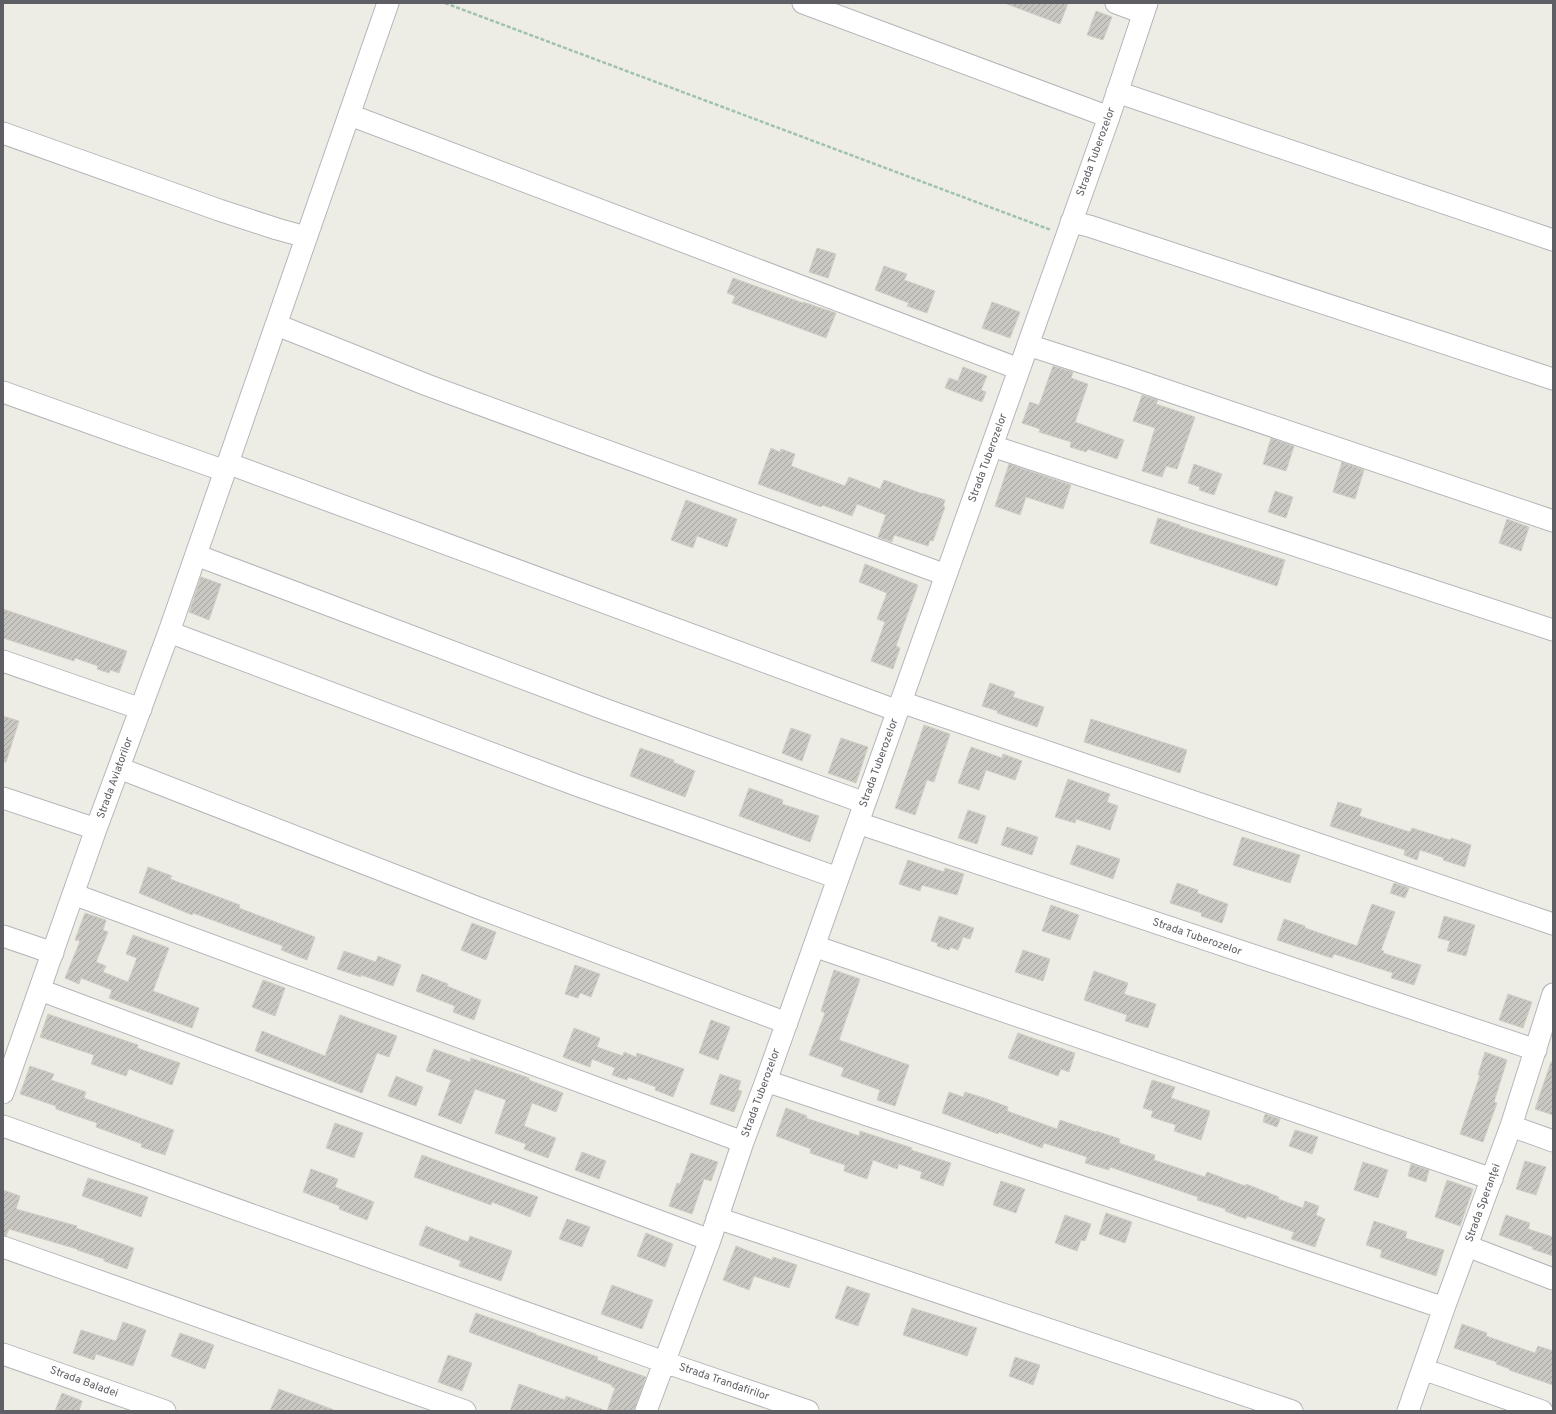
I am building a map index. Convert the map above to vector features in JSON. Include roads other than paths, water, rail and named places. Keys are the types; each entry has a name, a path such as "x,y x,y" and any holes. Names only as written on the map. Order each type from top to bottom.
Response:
{"street":[{"name":"Strada Aviatorilor","path":"3,1093 8,1064 40,990 96,829 169,632 388,3"},
{"path":"803,3 1109,117"},
{"path":"1116,3 1145,8"},
{"name":"Strada Tuberozelor","path":"646,1411 710,1240 743,1142 1109,117 1145,8"},
{"path":"1117,92 1553,240"},
{"path":"350,115 1019,368"},
{"path":"3,133 219,210 277,229 306,236"},
{"path":"1069,229 1089,226 1553,379"},
{"path":"277,325 434,388 946,575"},
{"path":"1028,344 1553,521"},
{"path":"3,392 226,467 899,706 1553,924"},
{"path":"992,446 1553,630"},
{"path":"196,555 604,709 865,803"},
{"path":"169,632 576,785 838,878"},
{"path":"3,661 140,709"},
{"path":"119,768 476,907 787,1022"},
{"path":"3,798 96,829"},
{"name":"Strada Tuberozelor","path":"858,823 1536,1050"},
{"path":"74,894 743,1142"},
{"path":"3,936 53,953"},
{"path":"814,946 1492,1179"},
{"path":"40,990 710,1240"},
{"name":"Strada Speranței","path":"1408,1411 1511,1126 1553,994"},
{"path":"766,1081 1444,1308"},
{"name":"Strada Trandafirilor","path":"3,1126 664,1362 808,1411"},
{"path":"1511,1126 1553,1141"},
{"path":"717,1218 1292,1411"},
{"path":"1467,1246 1553,1279"},
{"path":"3,1247 465,1411"},
{"name":"Strada Baladei","path":"3,1354 165,1411"},
{"path":"1422,1369 1542,1411"}]}
